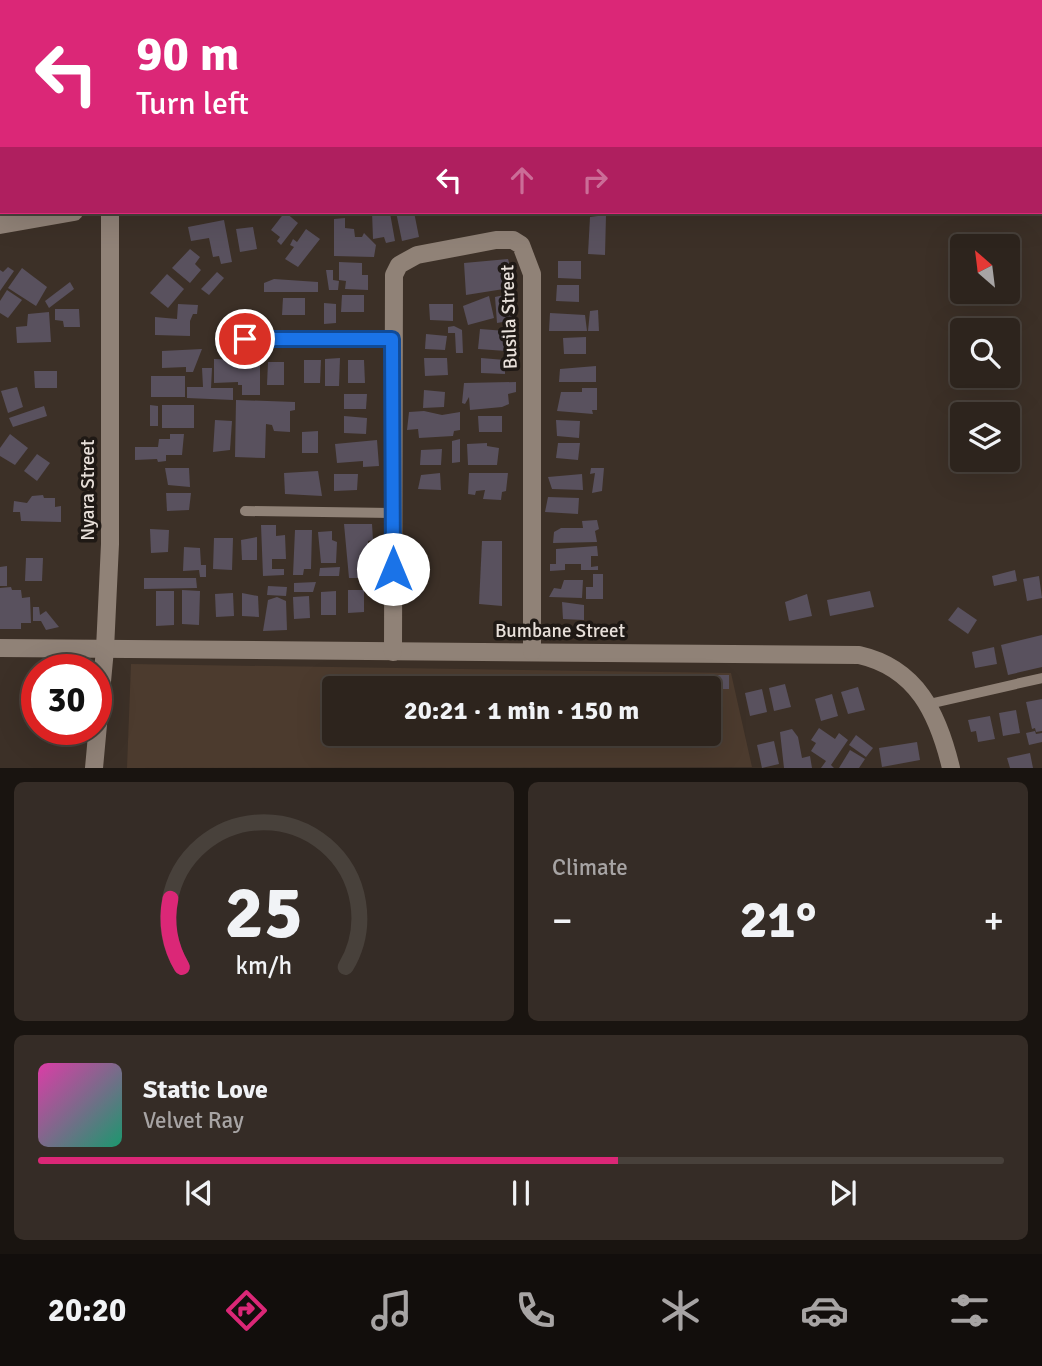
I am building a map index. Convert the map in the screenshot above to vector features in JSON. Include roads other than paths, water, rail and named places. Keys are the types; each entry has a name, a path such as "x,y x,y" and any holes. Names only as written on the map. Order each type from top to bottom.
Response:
{"street":[{"path":"0,225 63,214"},
{"name":"Nyara Street","path":"94,768 105,649 110,544 110,214"},
{"name":"Busila Street","path":"393,652 394,275 407,259 505,239 521,245 526,252 532,274 532,652"},
{"name":"Bumbane Street","path":"0,648 393,652 835,652 859,655 877,659 907,676 929,704 951,768"}],"lane":[{"path":"245,339 392,339"},
{"path":"245,511 392,513"},
{"path":"929,704 1042,678"}]}
